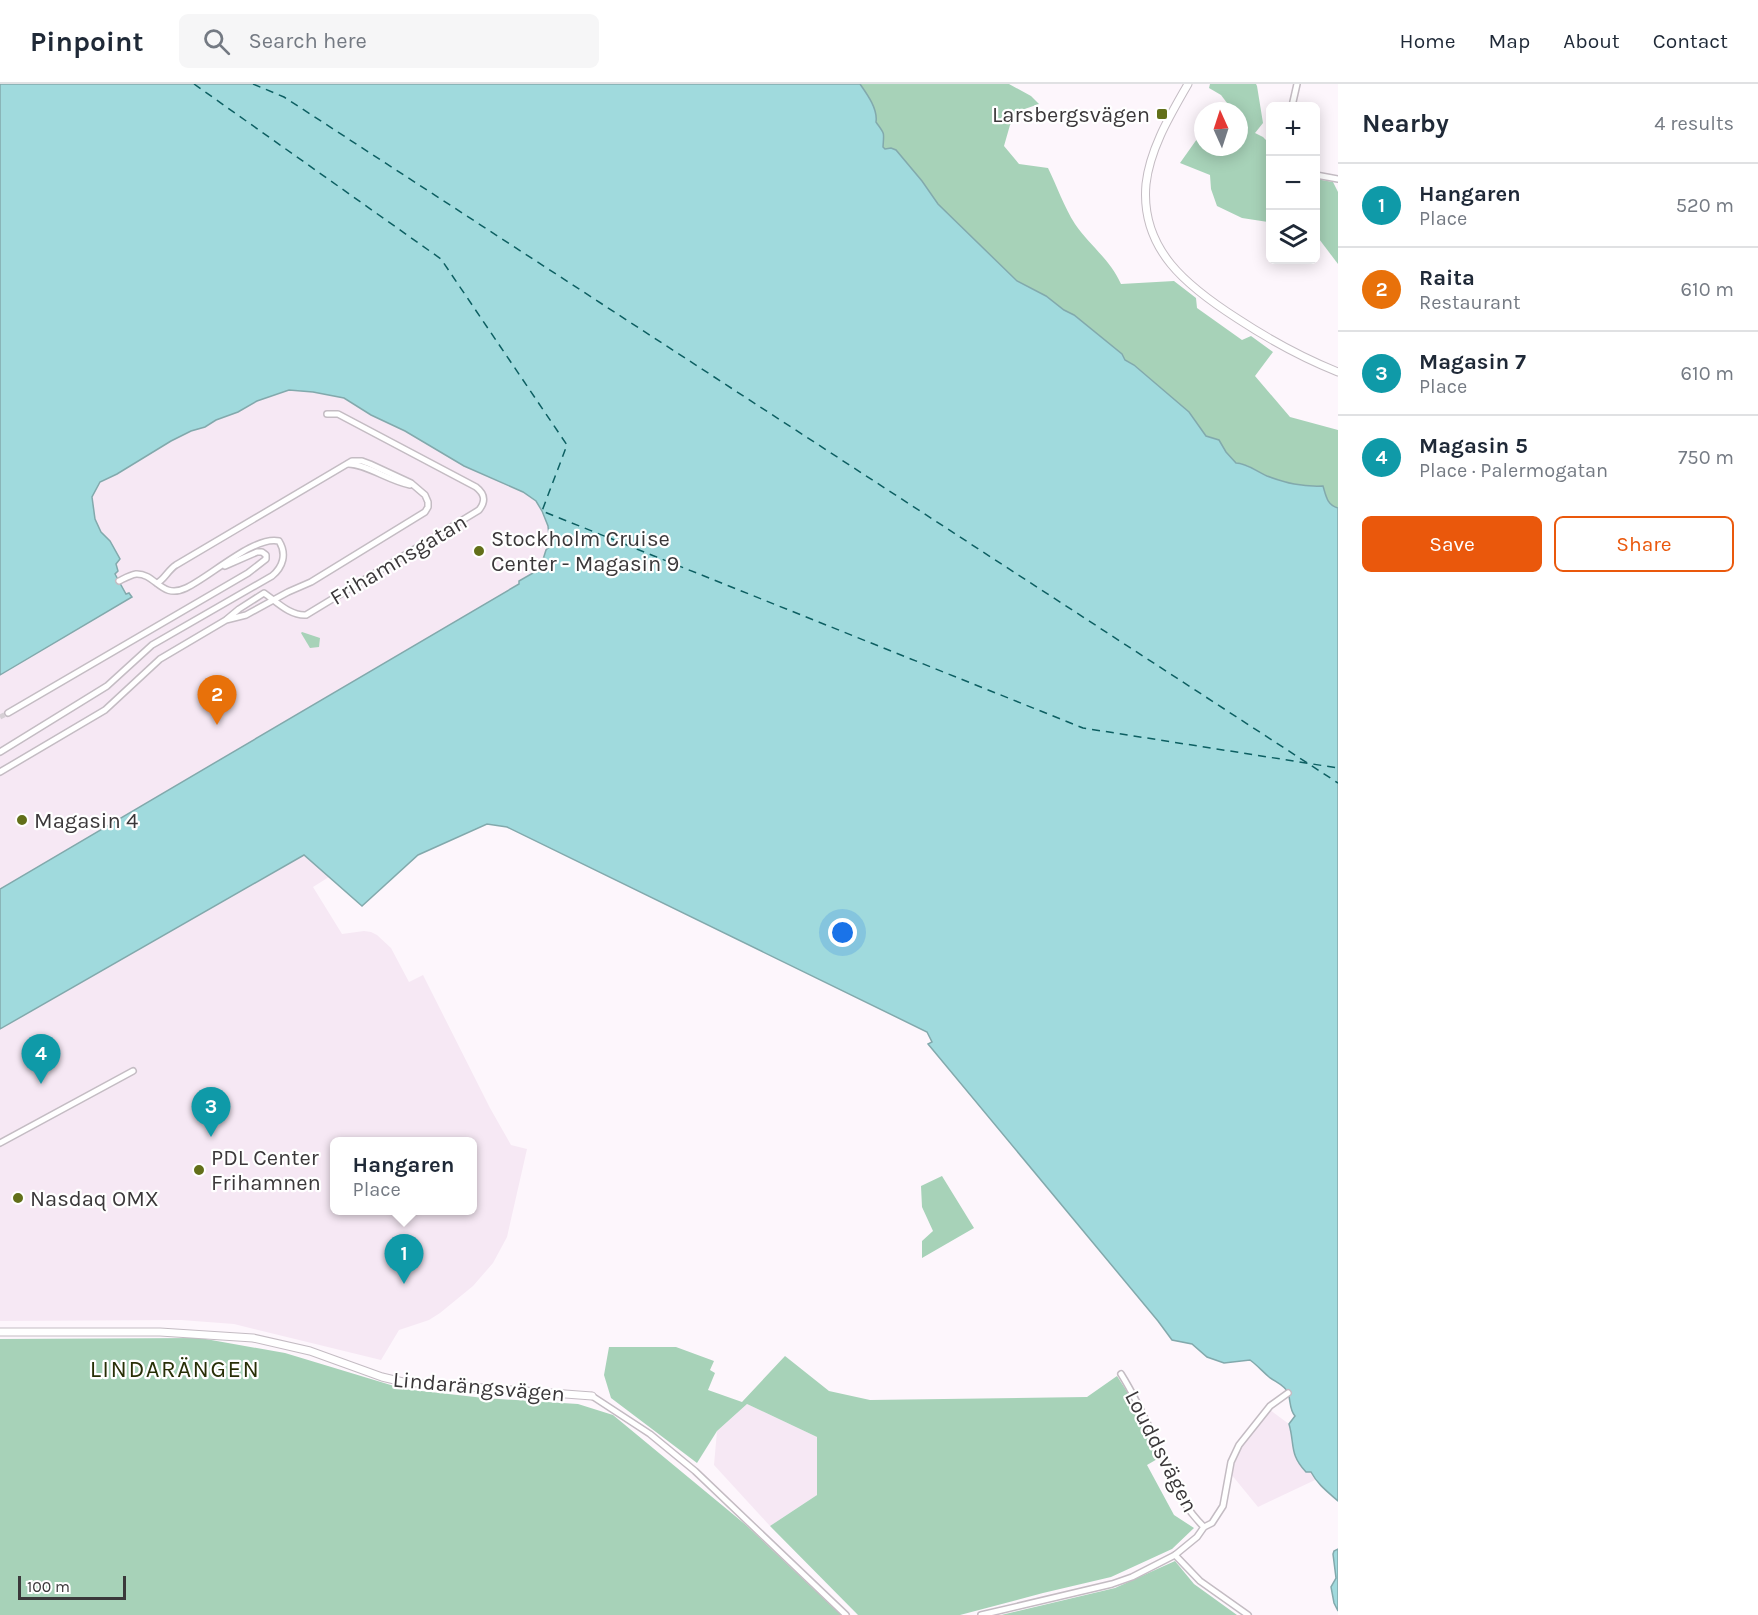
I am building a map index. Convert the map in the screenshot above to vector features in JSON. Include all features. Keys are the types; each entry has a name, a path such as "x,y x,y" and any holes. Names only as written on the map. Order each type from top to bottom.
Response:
{"street":[{"path":"1188,84 1158,142 1148,172 1146,195 1148,219 1157,242 1179,275 1210,301 1279,344 1338,372"},
{"path":"1293,102 1297,84"},
{"path":"1320,176 1338,179"},
{"name":"Frihamnsgatan","path":"0,772 105,710 160,659 226,620 264,593 292,613 306,615 479,510 483,504 482,491 476,487 338,414 327,414"},
{"name":"Frihamnsgatan","path":"157,584 168,570 352,461 362,461 411,483 419,489 428,502 425,512 311,582 246,615 226,620"},
{"path":"0,752 107,686 152,645 272,576 279,571 284,554 279,541 271,540 236,556 221,568"},
{"path":"8,713 248,573 264,562 266,555 257,552 221,568 185,589 176,591 169,591 142,574 130,575 119,581"},
{"path":"0,1143 133,1071"},
{"name":"Lindarängsvägen","path":"0,1332 160,1332 253,1338 310,1351 382,1377 403,1382 592,1396 650,1434 695,1471 846,1615"},
{"name":"Louddsvägen","path":"1121,1374 1145,1418 1178,1493 1190,1514 1204,1527"},
{"path":"981,1615 1112,1584 1175,1555 1197,1537 1204,1527 1212,1523 1223,1506 1230,1462 1239,1445 1270,1406 1288,1393"},
{"path":"1175,1555 1200,1581 1248,1615"}],"shaded area":[{"path":"289,390 344,398 464,466 523,492 536,501 548,526 550,546 546,550 540,569 519,581 519,584 0,889 0,675 132,597 127,594 115,573 116,564 110,541 101,532 95,519 92,497 100,482 191,431 206,427 257,401"},
{"path":"304,854 329,877 313,887 342,934 364,931 377,935 391,948 409,982 423,975 511,1145 527,1149 507,1237 493,1263 473,1286 440,1313 429,1320 399,1330 381,1360 234,1324 181,1320 0,1321 0,1029"},
{"path":"747,1404 817,1437 817,1495 770,1526 714,1465 717,1431"},
{"path":"1270,1410 1289,1424 1294,1455 1306,1472 1311,1472 1315,1480 1258,1507 1231,1474 1239,1450"}],"green space":[{"path":"860,84 1009,84 1031,96 1039,104 1019,111 1010,125 1004,146 1019,164 1048,168 1075,224 1105,259 1121,284 1174,281 1196,298 1197,308 1242,340 1251,336 1273,352 1255,376 1290,417 1338,430 1338,508 1329,502 1323,486 1288,483 1267,476 1244,464 1236,463 1219,440 1206,436 1189,412 1125,360 1122,354 1074,315 1046,296 1017,281 938,204 896,150 883,147 871,102"},
{"path":"1210,84 1256,84 1257,86 1263,123 1255,133 1266,140 1266,222 1242,218 1217,206 1211,189 1210,175 1180,163 1194,143 1194,156 1248,156 1248,102 1226,102 1221,95 1209,88"},
{"path":"1320,180 1333,182 1338,192 1338,264 1320,240"},
{"path":"302,632 320,638 319,647 310,648"},
{"path":"942,1176 974,1228 922,1258 922,1241 933,1231 922,1207 921,1186"},
{"path":"200,1338 285,1353 404,1389 484,1398 578,1404 613,1415 746,1525 841,1615 0,1615 0,1339"},
{"path":"609,1347 676,1347 714,1361 710,1370 715,1373 708,1390 742,1402 785,1356 829,1391 870,1400 1087,1397 1117,1376 1128,1393 1159,1458 1147,1465 1174,1515 1194,1528 1172,1549 1111,1577 960,1615 858,1615 770,1526 817,1495 817,1437 747,1404 717,1431 697,1463 611,1398 604,1375"},
{"path":"1175,1561 1194,1584 1237,1615 1001,1615 1115,1588"}],"water":[{"path":"0,84 860,84 874,107 876,122 883,133 883,147 896,150 938,204 1017,281 1046,296 1074,315 1122,354 1125,360 1189,412 1206,436 1219,440 1236,463 1244,464 1267,476 1288,483 1323,486 1329,502 1338,508 1338,1501 1320,1485 1311,1472 1306,1472 1297,1460 1289,1424 1295,1416 1285,1388 1250,1360 1224,1363 1207,1357 1192,1344 1172,1340 928,1044 932,1042 927,1032 507,827 487,824 418,855 362,906 304,855 0,1029 0,889 519,584 519,581 540,569 546,550 550,546 548,526 542,511 536,501 523,492 464,466 344,398 289,390 257,401 205,427 191,431 100,482 92,497 95,519 101,532 110,541 120,559 116,564 118,571 115,574 126,594 129,593 132,597 0,675"},
{"path":"1338,1549 1338,1611 1331,1587 1336,1578 1333,1554"}],"ferry route":[{"path":"194,84 441,259 567,445 542,511 1083,728 1338,768"},
{"path":"253,84 284,97 1338,783"}],"tunnel":[{"path":"0,717 8,713"}],"place":[{"name":"Larsbergsvägen","path":"1162,114"},
{"name":"Stockholm Cruise Center - Magasin 9","path":"479,551"},
{"name":"Raita","path":"217,725"},
{"name":"Magasin 4","path":"22,820"},
{"name":"Magasin 5","path":"41,1084"},
{"name":"Magasin 7","path":"211,1137"},
{"name":"PDL Center Frihamnen","path":"199,1170"},
{"name":"Nasdaq OMX","path":"18,1198"},
{"name":"Hangaren","path":"404,1284"}],"district":[{"name":"LINDARÄNGEN","path":"175,1369"}]}
